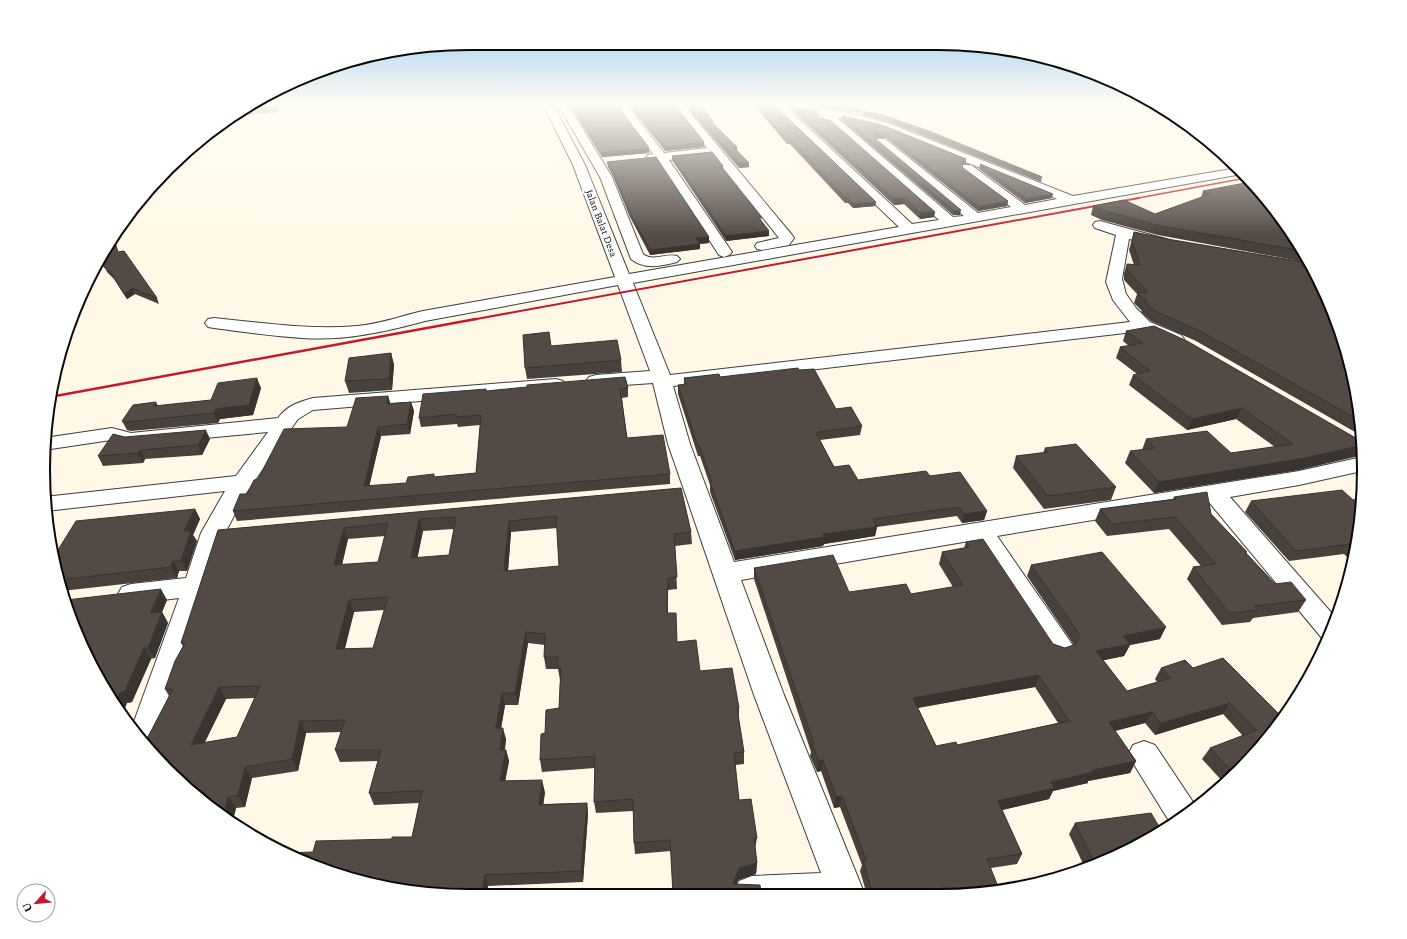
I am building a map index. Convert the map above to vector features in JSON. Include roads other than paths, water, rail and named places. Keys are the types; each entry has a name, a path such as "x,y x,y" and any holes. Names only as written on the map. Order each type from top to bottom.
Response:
{"street":[{"name":"Jalan Balat Desa","path":"571,148 578,162 649,344 661,379 679,444 683,491 726,573 769,695 845,889"},
{"path":"595,148 603,160 606,177 636,256 639,259 648,262 724,252 786,240 787,238 714,149 640,156"},
{"path":"654,148 724,252"},
{"path":"822,148 910,230"},
{"path":"865,148 950,222"},
{"path":"889,148 974,217"},
{"path":"940,148 1069,200"},
{"path":"578,162 603,160"},
{"path":"967,168 1022,209"},
{"path":"214,323 303,333 358,331 395,324 423,316 910,230 1069,200 1233,172"},
{"path":"1100,225 1123,235 1178,246"},
{"path":"1123,235 1114,274 1114,282 1126,307 1134,318 1144,326 1189,346"},
{"path":"144,734 170,664 213,533 236,490 284,424 297,410 313,404 661,379 1144,326"},
{"path":"51,443 106,434 117,434 130,439 284,424"},
{"path":"726,573 1299,478 1357,465"},
{"path":"52,503 242,482"},
{"path":"1212,492 1327,625"},
{"path":"213,533 236,531"},
{"path":"980,531 1060,647"},
{"path":"112,596 195,586"},
{"path":"1144,755 1181,811"}],"railway":[{"path":"1133,199 1240,179"},
{"path":"471,320 1139,198"},
{"path":"57,396 476,319"}]}
